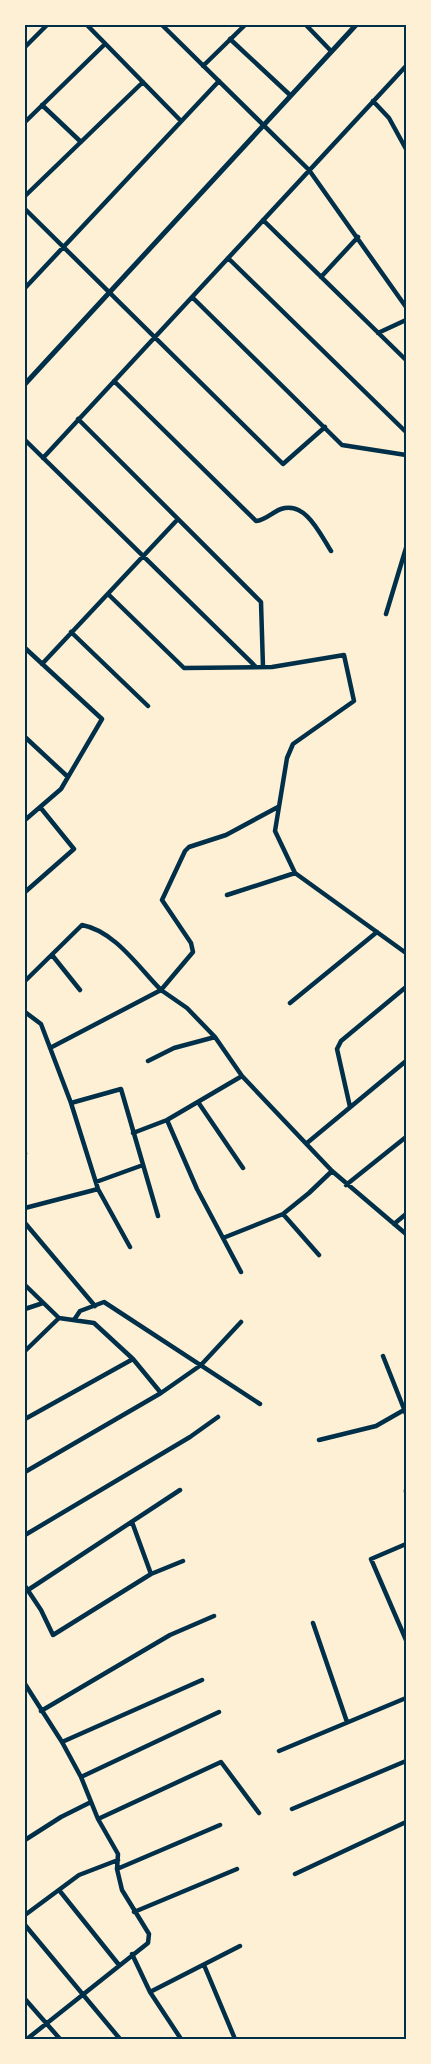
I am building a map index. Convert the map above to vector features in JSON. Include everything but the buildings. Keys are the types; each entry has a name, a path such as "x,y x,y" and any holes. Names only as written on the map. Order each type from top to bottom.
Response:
{"street":[{"path":"25,47 47,25"},
{"path":"86,25 181,121"},
{"path":"162,25 309,170 358,236 406,306"},
{"path":"203,66 245,25"},
{"path":"306,25 331,50"},
{"path":"25,384 356,25"},
{"path":"230,39 290,95"},
{"path":"25,122 105,44"},
{"path":"43,458 406,66"},
{"path":"25,288 219,81"},
{"path":"25,196 142,82"},
{"path":"373,101 389,118 406,149"},
{"path":"42,105 81,142"},
{"path":"25,208 283,464 325,428"},
{"path":"263,220 406,360"},
{"path":"321,277 358,236"},
{"path":"228,258 406,432"},
{"path":"192,296 342,445 406,455"},
{"path":"378,333 406,320"},
{"path":"114,381 256,521 280,509 298,510 313,521 331,551"},
{"path":"78,420 261,602 263,667"},
{"path":"25,440 256,667"},
{"path":"42,664 178,519"},
{"path":"386,614 406,548"},
{"path":"108,594 184,668 263,667 344,655 354,701 293,744 287,758 275,831 295,873 406,952"},
{"path":"71,632 148,706"},
{"path":"25,648 102,719 61,790 25,820"},
{"path":"26,740 68,777"},
{"path":"25,892 74,849 40,807"},
{"path":"50,1048 161,990 193,952 190,943 162,900 185,851 190,847 226,835 278,807"},
{"path":"227,895 295,873"},
{"path":"25,981 82,925 93,927 108,936 161,990 187,1008 215,1037 242,1076 307,1143 332,1172 406,1234"},
{"path":"290,1003 378,932"},
{"path":"52,955 80,990"},
{"path":"350,1107 337,1048 341,1041 406,987"},
{"path":"25,1012 41,1024 71,1103 98,1189 130,1247"},
{"path":"148,1061 174,1048 215,1037"},
{"path":"307,1143 406,1062"},
{"path":"134,1133 167,1120 242,1076"},
{"path":"71,1103 121,1089 158,1216"},
{"path":"198,1102 243,1168"},
{"path":"167,1120 197,1189 241,1272"},
{"path":"346,1185 406,1137"},
{"path":"96,1182 143,1165"},
{"path":"223,1238 283,1214 332,1172"},
{"path":"25,1208 98,1189"},
{"path":"283,1214 319,1255"},
{"path":"394,1224 406,1214"},
{"path":"25,1223 95,1306"},
{"path":"25,1286 59,1318 94,1324 133,1359 161,1393"},
{"path":"74,1320 80,1311 104,1302 260,1404"},
{"path":"25,1309 43,1303"},
{"path":"25,1351 59,1318"},
{"path":"25,1472 161,1393 201,1365 241,1322"},
{"path":"319,1440 376,1426 405,1412 383,1356"},
{"path":"25,1419 133,1359"},
{"path":"400,1399 406,1396"},
{"path":"25,1535 190,1437 218,1417"},
{"path":"180,1490 26,1588 53,1635 151,1574 183,1561"},
{"path":"132,1522 151,1574"},
{"path":"406,1544 371,1559 406,1640"},
{"path":"42,1711 170,1634 214,1616"},
{"path":"313,1623 347,1722"},
{"path":"62,1742 202,1680"},
{"path":"25,1684 62,1742 81,1777 98,1819 118,1854 117,1869 122,1890 149,1934 150,1939 26,2039"},
{"path":"25,1698 31,1694"},
{"path":"279,1750 406,1698"},
{"path":"81,1777 219,1712"},
{"path":"292,1809 406,1760"},
{"path":"98,1819 221,1762 259,1813"},
{"path":"25,1840 61,1817 91,1802"},
{"path":"295,1874 406,1822"},
{"path":"117,1869 220,1825"},
{"path":"25,1915 79,1875 118,1860"},
{"path":"134,1912 237,1869"},
{"path":"59,1890 119,1965"},
{"path":"25,1925 120,2039"},
{"path":"150,1992 240,1946"},
{"path":"132,1954 150,1992 181,2039"},
{"path":"204,1965 235,2039"},
{"path":"25,1999 60,2039"}]}
